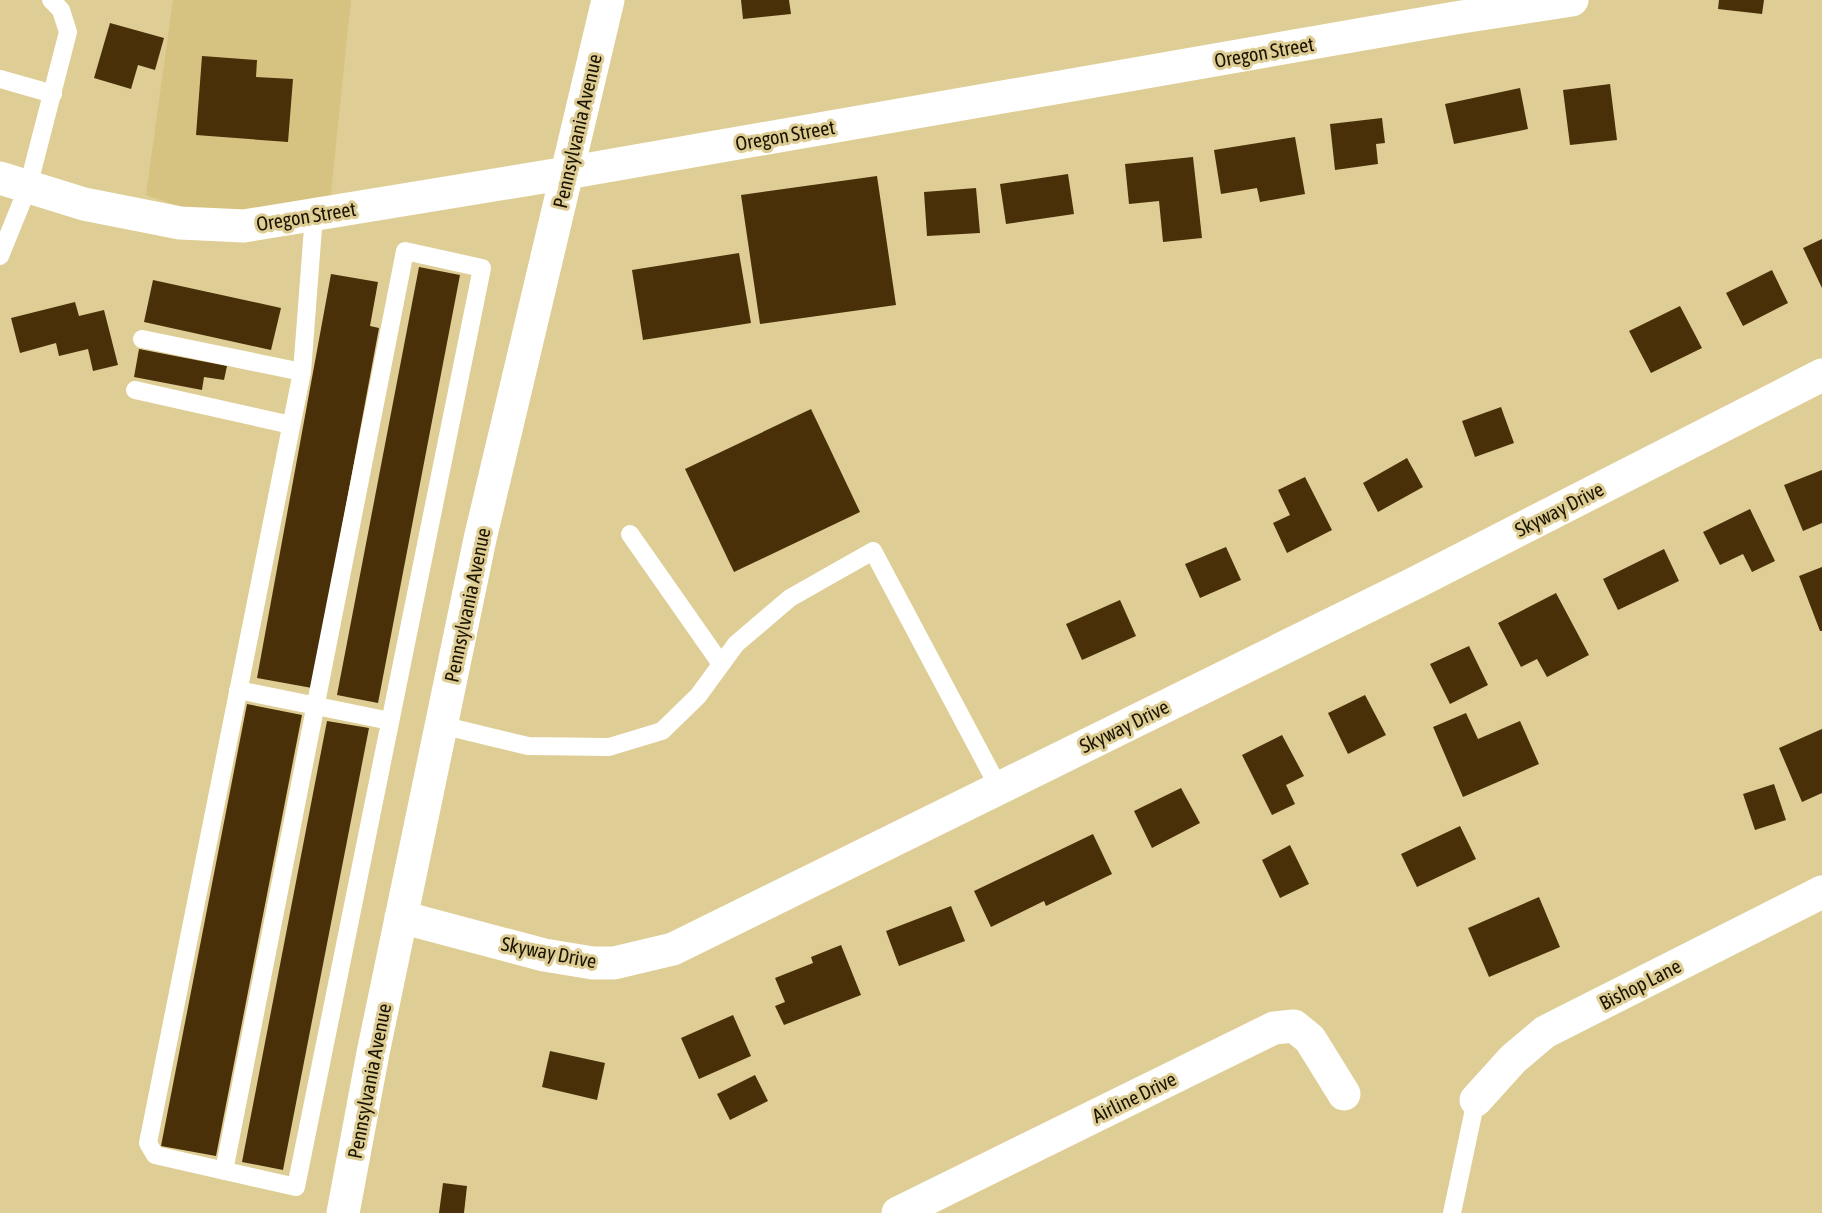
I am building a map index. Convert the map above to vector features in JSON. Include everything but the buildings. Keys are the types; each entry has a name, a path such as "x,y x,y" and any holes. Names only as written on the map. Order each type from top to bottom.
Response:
{"street":[{"name":"Pennsylvania Avenue","path":"343,1213 373,1053 480,539 608,0"},
{"name":"Oregon Street","path":"14,182 84,204 180,223 244,226 567,173 1443,20 1572,0"},
{"name":"Skyway Drive","path":"401,917 544,955 593,963 614,963 673,949 1414,583 1822,375"},
{"name":"Bishop Lane","path":"1476,1100 1513,1059 1545,1032 1822,892"},
{"name":"Airline Drive","path":"898,1213 1274,1028 1294,1026 1310,1039 1344,1094"}],"lane":[{"path":"0,254 14,182 53,94 68,32 61,10 51,0"},
{"path":"0,79 53,94"},
{"path":"224,1171 405,251 482,268 296,1187 224,1171 155,1155 148,1143 302,372 314,215"},
{"path":"142,339 302,372"},
{"path":"135,390 291,425"},
{"path":"630,534 722,664"},
{"path":"441,725 528,746 609,747 662,731 698,696 736,644 790,598 873,551 999,788"},
{"path":"238,690 390,721"},
{"path":"1452,1213 1476,1100"}],"shaded area":[{"path":"173,0 351,0 330,202 252,211 193,211 146,195"}]}
